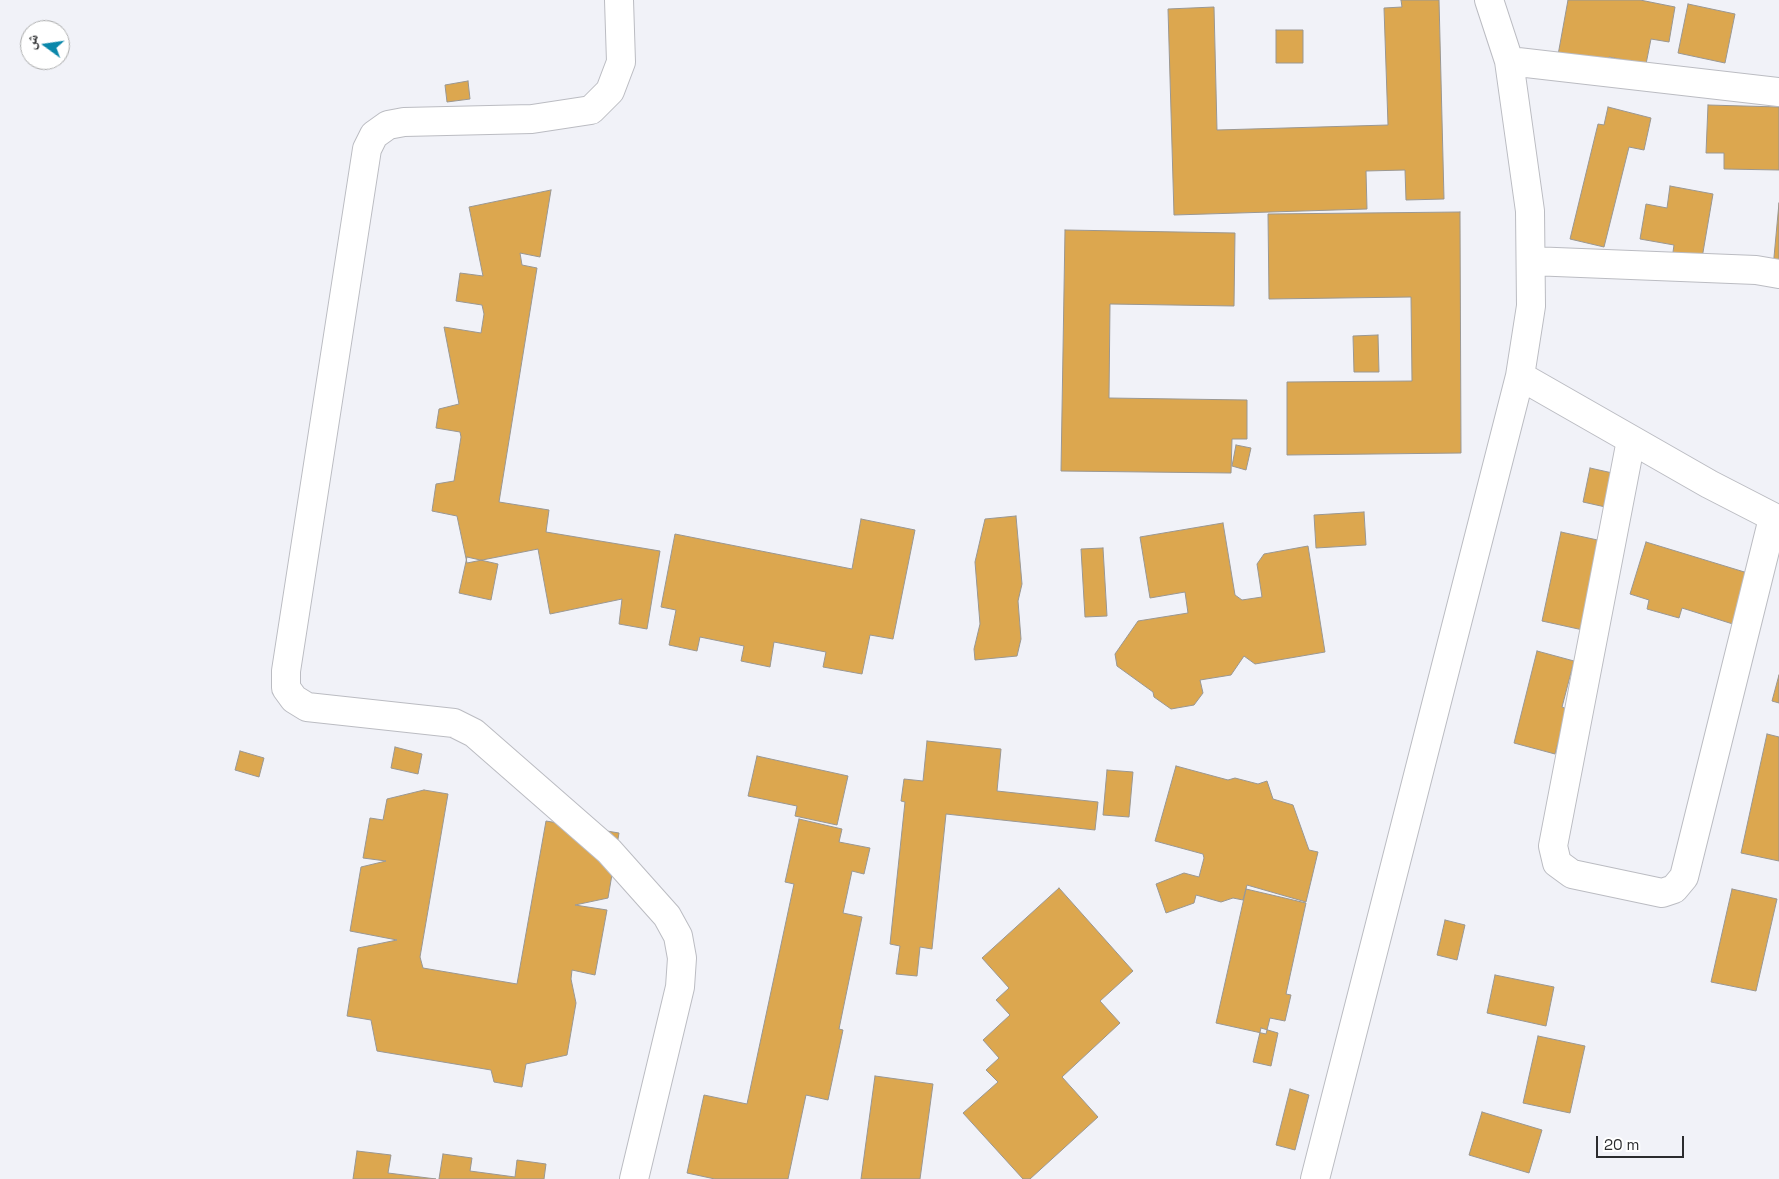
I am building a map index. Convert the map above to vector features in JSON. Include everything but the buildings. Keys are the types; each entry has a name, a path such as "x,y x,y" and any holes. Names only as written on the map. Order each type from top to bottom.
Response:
{"street":[{"path":"619,0 621,62 610,91 591,110 532,119 388,124 374,135 367,149 286,671 286,688 294,699 307,707 454,723 474,733 609,852 667,916 678,936 682,958 680,987 634,1179"},
{"path":"1315,1179 1520,376 1531,306 1530,211 1509,61 1489,0"},
{"path":"1509,61 1779,92"},
{"path":"1531,261 1747,270 1779,274"},
{"path":"1520,376 1631,440 1776,519 1684,877 1674,889 1662,893 1572,874 1557,863 1552,846 1631,440"}]}
